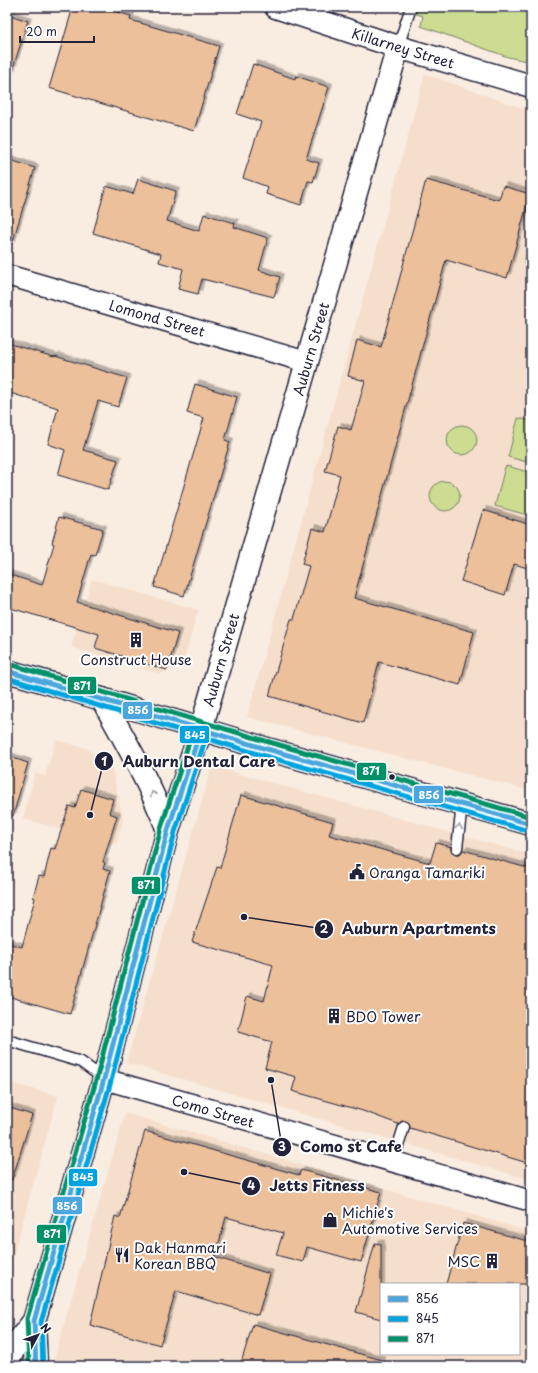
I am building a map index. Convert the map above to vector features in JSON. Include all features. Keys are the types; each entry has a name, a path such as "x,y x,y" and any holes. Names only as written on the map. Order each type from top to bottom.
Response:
{"main road":[{"name":"Killarney Street","path":"276,7 398,47 531,86"},
{"name":"Auburn Street","path":"36,1366 34,1321 104,1079 168,830 201,729 398,47"},
{"path":"7,671 201,729 531,824"},
{"path":"102,699 145,777 168,830"},
{"name":"Auburn Street","path":"7,1366 15,1346 34,1321"}],"street":[{"name":"Lomond Street","path":"7,275 308,362"},
{"name":"Como Street","path":"104,1079 531,1201"}],"lane":[{"path":"398,47 411,7"},
{"path":"457,848 462,805"},
{"path":"7,1040 81,1062 104,1079"},
{"path":"394,1162 404,1126"}],"shaded area":[{"path":"425,74 531,111 531,791 247,717"},
{"path":"92,579 198,610 184,661 160,674 71,647"},
{"path":"56,740 86,748 112,768 123,820 116,844 23,819 35,773 45,776"},
{"path":"212,766 531,855 531,1180 126,1063"},
{"path":"7,1082 58,1096 7,1278"},
{"path":"125,1113 531,1232 531,1366 52,1366"}],"green space":[{"path":"394,7 531,7 531,62 508,57 421,26 423,16"},
{"path":"531,240 531,272 524,262"},
{"path":"518,418 531,421 531,463 508,457"},
{"path":"462,425 468,426 476,434 476,446 468,454 462,455 456,454 448,446 447,440 448,434 456,426"},
{"path":"507,466 531,473 531,516 495,506 505,467"},
{"path":"445,481 451,482 459,490 459,502 451,510 445,511 439,510 431,502 430,496 431,490 439,482"}],"building":[{"path":"73,7 99,7 131,16 130,20 219,46 194,131 49,88"},
{"path":"7,14 28,21 11,74 7,73"},
{"path":"253,64 295,79 296,76 329,87 306,159 319,163 313,182 308,181 301,205 266,194 268,187 243,178 261,122 237,114"},
{"path":"7,159 35,168 12,244 7,244"},
{"path":"138,179 176,191 167,221 199,231 204,214 235,223 234,227 268,238 259,270 280,277 274,297 202,279 198,294 178,289 183,269 159,262 161,254 93,233 106,186 133,194"},
{"path":"426,180 499,200 503,186 530,194 507,278 446,260 354,598 474,632 460,685 379,662 363,723 269,696 291,619 294,619 309,566 302,564 312,528 325,532 340,475 325,471 338,426 351,430 365,381 348,376 357,340 381,347"},
{"path":"7,343 127,378 118,407 98,401 83,450 118,460 108,490 58,475 65,450 48,444 58,408 7,392"},
{"path":"195,384 237,397 225,440 230,442 184,596 154,587 204,418 187,413"},
{"path":"483,510 531,525 531,569 514,564 505,595 461,581"},
{"path":"59,517 103,529 95,555 91,554 77,602 178,633 167,670 95,648 99,634 7,607 7,574 42,585 54,544 52,543"},
{"path":"7,756 28,763 13,816 7,816"},
{"path":"81,789 113,799 109,813 117,816 103,862 105,863 103,869 110,871 70,1014 7,996 7,943 22,947 35,898 33,897 39,876 44,877 51,848 55,849 69,806 75,808"},
{"path":"241,795 333,822 329,835 430,863 436,843 451,847 451,851 456,854 460,854 463,850 531,869 531,1164 410,1128 409,1123 406,1121 402,1121 398,1124 363,1111 292,1091 296,1077 265,1068 272,1042 238,1032 247,996 264,1001 273,965 192,942 217,867 220,868"},
{"path":"7,1107 32,1115 12,1180 7,1179"},
{"path":"145,1131 299,1175 301,1170 381,1192 361,1262 307,1247 303,1262 276,1255 283,1233 226,1217 215,1257 270,1274 258,1315 176,1291 160,1345 90,1325 115,1216 120,1218"},
{"name":"MSC","path":"463,1223 531,1242 531,1284 446,1283"},
{"path":"375,1243 381,1244 380,1319 356,1312"},
{"path":"253,1324 382,1360 381,1366 240,1366"}],"transit line":[{"name":"871","path":"9,664 262,740 531,817"},
{"name":"856","path":"7,671 260,747 531,824"},
{"name":"845","path":"7,678 258,754 529,831"},
{"name":"871","path":"29,1366 27,1319 97,1077 161,828 194,727"},
{"name":"856","path":"36,1366 34,1321 104,1079 168,830 201,729"},
{"name":"845","path":"43,1366 41,1322 111,1081 175,832 208,731"}],"place":[{"name":"Construct House","path":"136,640"},
{"name":"Auburn Dental Care","path":"90,815"},
{"name":"Oranga Tamariki","path":"357,872"},
{"name":"Auburn Apartments","path":"244,917"},
{"name":"BDO Tower","path":"334,1016"},
{"name":"Como st Cafe","path":"271,1080"},
{"name":"Jetts Fitness","path":"184,1172"},
{"name":"Michie's Automotive Services","path":"330,1220"},
{"name":"Dak Hanmari Korean BBQ","path":"122,1255"},
{"name":"MSC","path":"492,1261"}]}
